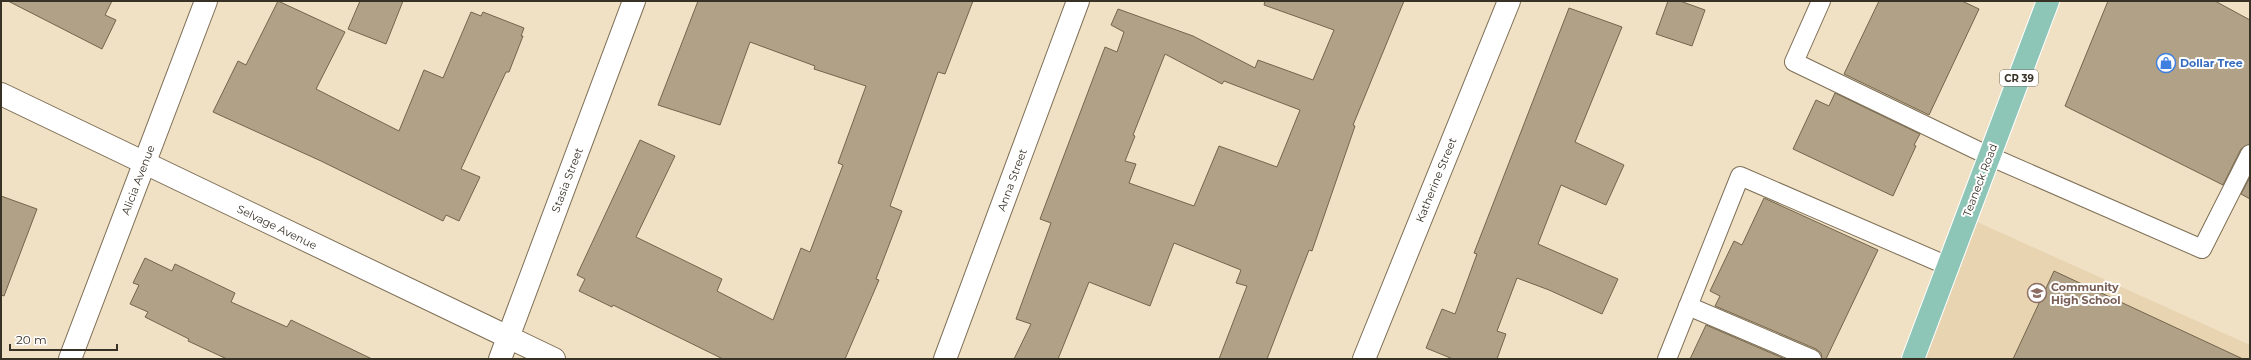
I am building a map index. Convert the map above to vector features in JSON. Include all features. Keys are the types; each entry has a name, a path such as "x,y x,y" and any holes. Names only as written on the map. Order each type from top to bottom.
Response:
{"main road":[{"name":"Teaneck Road","path":"1913,359 2048,1"}],"street":[{"name":"Alicia Avenue","path":"70,359 206,1"},
{"name":"Stasia Street","path":"500,359 634,1"},
{"name":"Anna Street","path":"945,359 1078,1"},
{"name":"Katherine Street","path":"1364,359 1509,1"},
{"name":"Selvage Avenue","path":"1,94 554,359"}],"lane":[{"path":"1821,1 1794,62 1989,156 2202,249 2250,154"},
{"path":"1667,359 1740,176 1948,266"},
{"path":"1688,306 1812,359"}],"shaded area":[{"name":"Community High School","path":"1966,217 2250,345 2250,359 1913,359"}],"building":[{"path":"8,1 112,1 105,15 116,20 102,49"},
{"path":"278,1 345,32 316,89 399,131 424,70 443,78 471,12 481,16 483,12 524,28 521,36 523,36 509,72 506,72 461,169 480,177 459,221 446,215 443,221 321,161 213,112 238,61 246,65"},
{"path":"360,1 403,1 386,44 348,29"},
{"path":"698,1 973,1 945,74 938,72 890,206 902,211 876,279 879,280 845,359 723,359 613,305 612,307 579,291 585,279 577,275 640,140 675,156 636,237 722,279 717,291 773,320 801,248 810,252 843,165 838,163 866,86 814,69 815,66 750,42 720,125 658,105"},
{"path":"1265,1 1404,1 1353,125 1355,126 1312,251 1309,250 1267,359 1219,359 1247,286 1236,283 1241,270 1174,243 1150,306 1089,282 1058,359 1014,359 1031,324 1016,319 1051,223 1040,219 1105,47 1117,52 1124,32 1111,25 1118,9 1193,36 1255,68 1258,60 1313,80 1334,30 1264,5","holes":["1165,54 1222,84 1224,81 1300,110 1277,167 1219,146 1194,206 1129,183 1136,164 1125,161 1135,136 1133,135"]},
{"path":"1668,1 1680,1 1705,10 1692,46 1656,34"},
{"path":"1879,1 1962,1 1979,9 1929,115 1844,74"},
{"name":"Dollar Tree","path":"2108,1 2215,1 2250,20 2250,144 2241,149 2223,185 2065,106"},
{"path":"1569,8 1622,27 1575,142 1624,165 1606,205 1561,185 1538,244 1618,279 1602,314 1549,290 1517,278 1497,331 1506,334 1497,359 1453,359 1426,348 1442,309 1455,314 1477,254 1474,253"},
{"path":"1835,93 1920,134 1893,196 1793,149 1816,100 1829,106"},
{"path":"2250,177 2250,199 2241,194"},
{"path":"1,196 37,209 4,296 1,295"},
{"path":"1764,198 1878,250 1826,359 1822,359 1821,353 1816,349 1715,306 1720,296 1710,291 1734,241 1742,245"},
{"path":"145,258 172,271 175,264 235,293 231,302 287,327 291,320 372,359 227,359 188,341 189,339 145,317 148,312 130,304 139,285 133,283"},
{"path":"2054,271 2243,359 2013,359"},
{"path":"1706,325 1785,359 1690,359"}],"place":[{"name":"Dollar Tree","path":"2166,63"},
{"name":"Community High School","path":"2037,293"}]}
